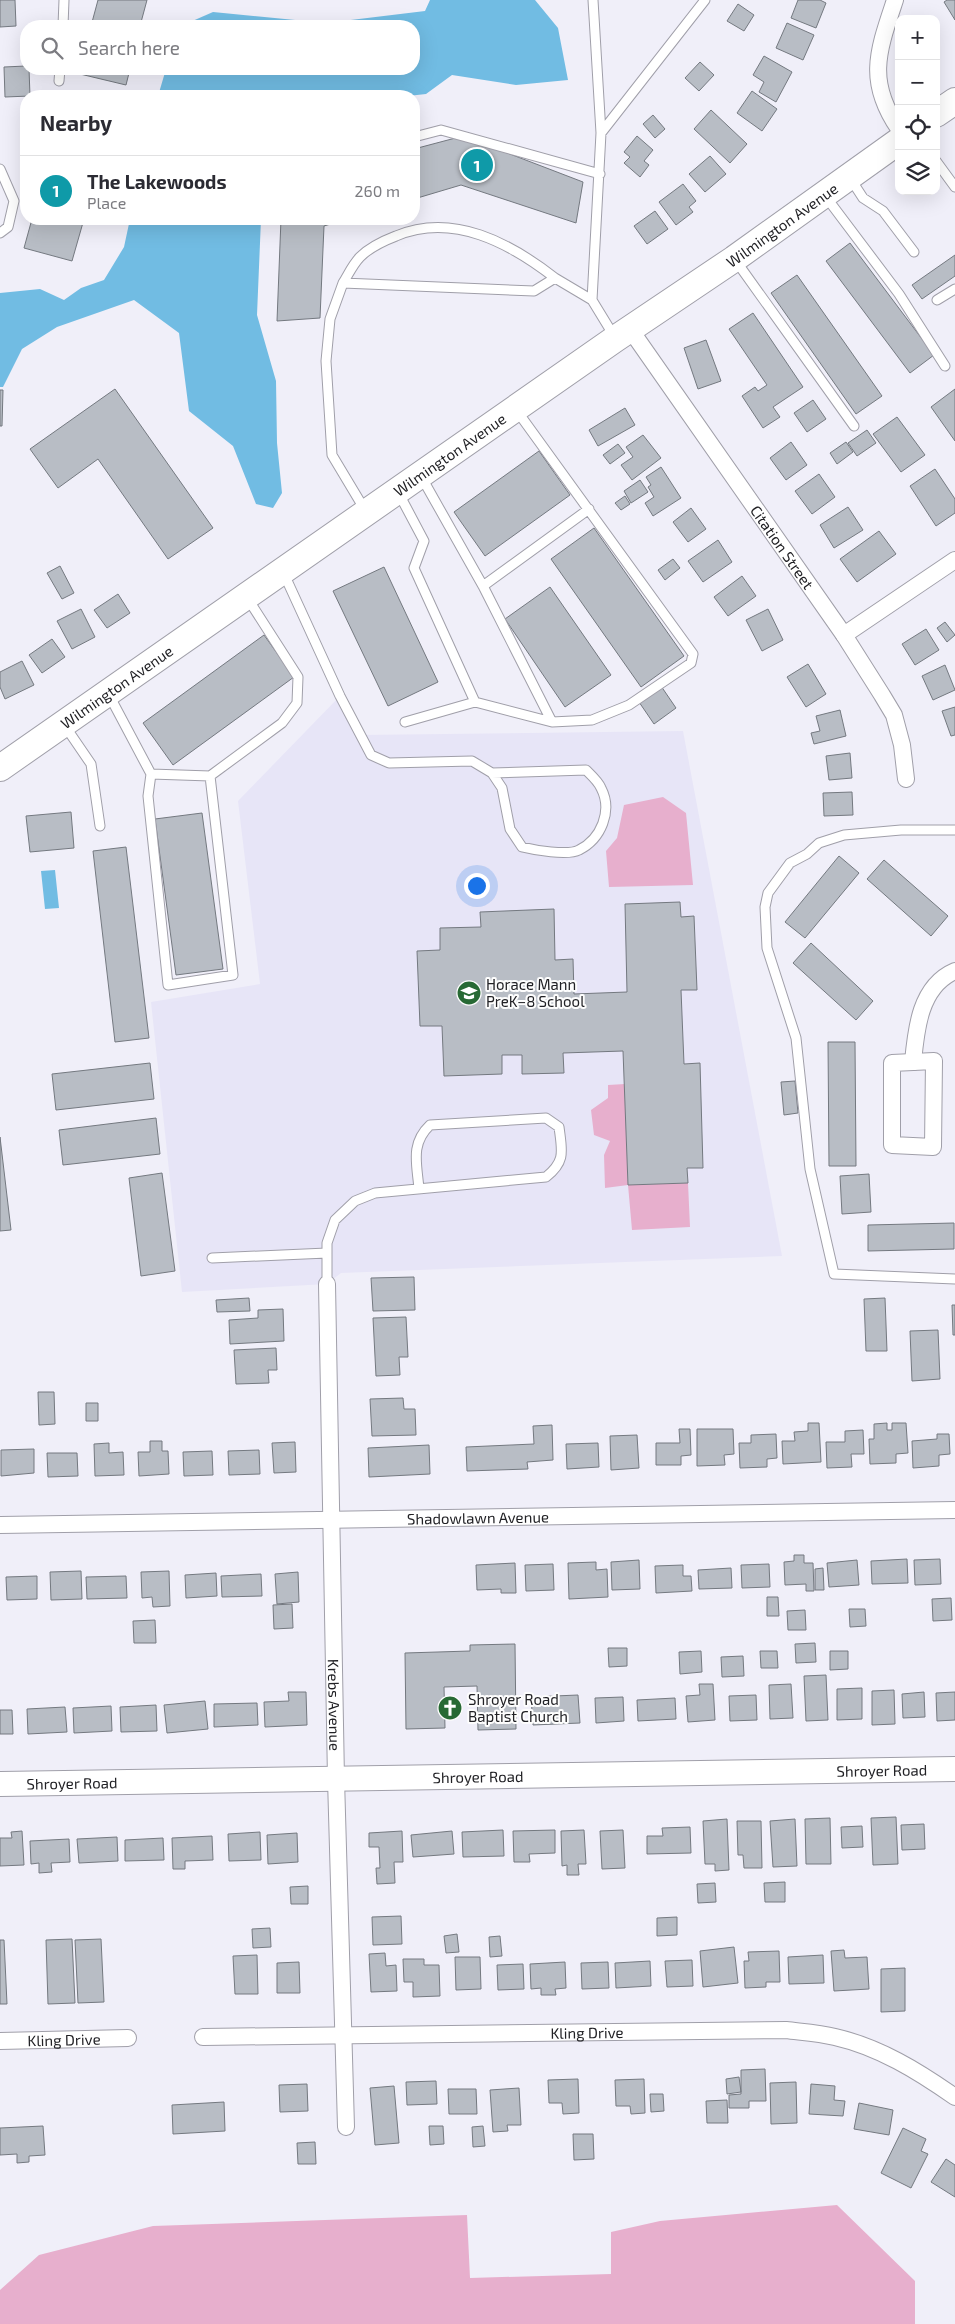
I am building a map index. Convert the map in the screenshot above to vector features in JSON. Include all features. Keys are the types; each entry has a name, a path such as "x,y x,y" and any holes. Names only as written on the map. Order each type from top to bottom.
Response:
{"main road":[{"path":"940,111 955,101"},
{"name":"Wilmington Avenue","path":"0,768 622,334 734,259 895,144"},
{"name":"Shroyer Road","path":"0,1784 955,1769"}],"street":[{"path":"895,0 880,47 878,67 880,89 886,110 895,123"},
{"name":"Citation Street","path":"622,334 844,635 894,714 902,745 906,779"},
{"path":"844,635 955,560"},
{"path":"913,1062 916,1030 926,1000 940,980 955,971"},
{"path":"892,1062 913,1062 934,1062 932,1147 892,1145 892,1062"},
{"name":"Krebs Avenue","path":"326,1284 342,2035 346,2127"},
{"name":"Shadowlawn Avenue","path":"0,1525 468,1516 955,1510"},
{"name":"Kling Drive","path":"203,2037 786,2030 835,2037 866,2046 924,2076 955,2097"},
{"name":"Kling Drive","path":"0,2041 128,2038"}],"lane":[{"path":"63,20 64,0"},
{"path":"592,300 601,133 593,0"},
{"path":"601,133 705,0"},
{"path":"59,81 60,75"},
{"path":"420,135 441,130 600,174"},
{"path":"940,166 955,187"},
{"path":"0,169 14,201 8,227 0,233"},
{"path":"848,176 863,198 883,211 914,252"},
{"path":"824,194 899,294 945,366"},
{"path":"367,513 332,455 326,361 330,319 344,283 359,258 380,242 407,231 433,227 466,230 500,242 530,259 555,278 592,300 622,334"},
{"path":"734,259 854,426"},
{"path":"344,283 534,291 555,278"},
{"path":"937,300 955,289"},
{"path":"405,722 475,702 552,722 592,720 629,705 691,663 693,654 515,409"},
{"path":"420,476 483,586 552,722"},
{"path":"398,491 424,541 414,568 475,702"},
{"path":"483,586 589,509"},
{"path":"283,571 340,696 371,755 389,763 472,761 492,773 502,788 510,829 522,848 542,852 578,851 601,832 606,811 602,788 586,770 492,773"},
{"path":"150,774 210,776 282,723 297,703 298,677 246,597"},
{"path":"108,693 150,774 148,796 168,985 233,975 210,776"},
{"path":"64,723 91,764 100,826"},
{"path":"955,830 901,830 844,834 819,843 807,854 790,863 768,893 765,907 767,948 796,1038 810,1170 834,1274 955,1279"},
{"path":"326,1284 327,1243 335,1220 355,1201 375,1193 419,1189 546,1177 558,1168 562,1151 559,1127 546,1118 430,1125 419,1135 415,1153 419,1189"},
{"path":"212,1258 327,1253"}],"shaded area":[{"name":"Horace Mann PreK–8 School","path":"340,696 359,735 683,731 782,1256 341,1273 327,1284 182,1292 151,1002 260,984 238,801"},
{"path":"663,797 686,813 693,885 609,887 606,851 617,838 624,805"},
{"path":"625,1084 628,1185 605,1188 604,1155 610,1141 594,1135 591,1110 608,1098 608,1085"},
{"path":"688,1183 690,1227 632,1230 628,1185"},
{"path":"837,2205 915,2281 915,2324 0,2324 0,2290 39,2255 153,2226 467,2215 470,2278 611,2274 611,2232 660,2221"}],"water":[{"path":"430,0 535,0 558,28 568,80 516,85 452,75 426,94 420,95 420,90 160,90 164,75 420,75 420,20 351,20 425,11"},
{"path":"213,12 295,20 195,20"},
{"path":"129,225 261,225 257,315 276,381 277,443 282,493 273,508 256,504 233,446 189,411 179,333 134,300 57,327 22,349 3,387 0,387 0,293 40,289 64,300 81,288 104,280 124,247"},
{"path":"55,870 59,908 45,909 41,871"}],"building":[{"path":"0,0 15,0 16,26 0,27"},
{"path":"98,0 147,0 142,20 93,20"},
{"path":"798,0 820,0 826,3 816,28 791,18"},
{"path":"955,0 955,20 944,2"},
{"path":"738,4 754,15 744,31 727,21"},
{"path":"787,23 814,35 803,60 776,48"},
{"path":"764,56 792,72 776,102 759,92 764,82 753,75"},
{"path":"700,62 714,75 699,91 685,78"},
{"path":"20,66 20,75 29,75 30,90 20,90 20,96 5,97 4,67"},
{"path":"84,75 128,75 126,85"},
{"path":"752,91 777,109 762,131 737,113"},
{"path":"711,110 747,144 730,163 694,129"},
{"path":"653,115 665,129 655,138 643,124"},
{"path":"463,136 583,182 576,223 461,185 420,197 420,147"},
{"path":"637,136 653,150 644,161 649,165 640,177 624,163 630,157 624,152"},
{"path":"710,156 726,174 705,192 689,174"},
{"path":"683,184 696,201 689,207 693,212 676,225 659,202"},
{"path":"655,211 668,229 647,244 634,226"},
{"path":"30,225 82,225 72,261 24,248"},
{"path":"281,225 327,225 324,226 320,318 277,321"},
{"path":"850,243 934,355 910,373 826,261"},
{"path":"955,255 955,276 922,299 912,285"},
{"path":"797,275 882,396 856,414 771,293"},
{"path":"753,313 803,387 773,407 780,417 763,428 742,396 755,387 758,391 767,385 729,329"},
{"path":"706,340 721,381 698,389 684,348"},
{"path":"115,389 213,528 168,559 98,459 58,488 30,449"},
{"path":"955,389 955,441 931,407"},
{"path":"0,390 3,390 2,426 0,426"},
{"path":"813,400 826,419 807,432 794,413"},
{"path":"625,408 635,425 598,446 589,430"},
{"path":"897,417 925,455 901,472 873,434"},
{"path":"867,430 876,443 857,456 848,443"},
{"path":"643,435 661,458 632,480 621,465 633,457 626,447"},
{"path":"791,442 807,465 786,480 770,458"},
{"path":"846,442 853,452 837,464 830,453"},
{"path":"618,444 625,453 610,464 603,455"},
{"path":"539,451 570,495 485,556 454,512"},
{"path":"661,467 681,498 653,516 645,503 654,497 648,487 651,485 646,477"},
{"path":"935,469 955,499 955,513 936,526 910,486"},
{"path":"819,474 835,497 812,514 795,491"},
{"path":"640,480 648,492 631,503 624,491"},
{"path":"625,496 630,504 621,510 615,503"},
{"path":"848,507 863,530 834,548 820,525"},
{"path":"691,508 706,529 688,542 673,522"},
{"path":"594,528 684,656 641,687 551,559"},
{"path":"879,531 896,554 857,582 840,559"},
{"path":"718,540 732,562 703,582 688,561"},
{"path":"673,559 680,568 665,580 658,570"},
{"path":"60,566 74,593 62,599 47,573"},
{"path":"384,567 438,682 388,706 333,591"},
{"path":"742,576 756,596 728,616 714,597"},
{"path":"550,587 611,675 565,707 505,619"},
{"path":"118,594 130,613 107,628 94,610"},
{"path":"81,609 95,637 72,649 57,621"},
{"path":"768,609 783,640 762,651 746,620"},
{"path":"945,622 955,635 947,642 937,628"},
{"path":"926,629 939,650 915,665 902,644"},
{"path":"264,635 294,677 173,765 143,723"},
{"path":"52,639 65,657 42,673 29,655"},
{"path":"22,661 34,685 5,699 0,687 0,672"},
{"path":"808,664 826,694 806,707 787,677"},
{"path":"945,665 955,690 933,700 922,676"},
{"path":"661,686 676,708 654,724 639,702"},
{"path":"955,707 955,735 951,736 942,711"},
{"path":"840,710 846,736 814,744 811,733 820,731 816,716"},
{"path":"850,753 852,778 829,780 826,756"},
{"path":"852,792 853,815 824,816 823,793"},
{"path":"71,812 74,848 30,852 26,816"},
{"path":"202,813 223,969 176,975 155,819"},
{"path":"126,847 149,1038 115,1042 93,851"},
{"path":"839,856 859,873 805,938 785,922"},
{"path":"884,860 948,916 931,936 867,879"},
{"path":"680,902 681,917 694,916 697,990 681,990 684,1064 700,1063 703,1168 687,1168 688,1183 628,1185 623,1051 563,1053 564,1073 522,1074 522,1055 502,1055 502,1074 444,1076 442,1026 420,1026 417,951 440,950 440,928 481,927 480,912 554,909 555,960 573,959 574,994 627,992 625,904"},
{"path":"811,943 873,1001 856,1020 793,963"},
{"path":"828,1042 855,1042 856,1166 829,1166"},
{"path":"150,1063 154,1099 56,1110 52,1074"},
{"path":"795,1081 798,1113 784,1115 781,1082"},
{"path":"156,1118 160,1154 63,1165 59,1130"},
{"path":"0,1137 11,1230 0,1231"},
{"path":"162,1173 175,1271 141,1276 129,1178"},
{"path":"869,1174 871,1212 842,1214 840,1176"},
{"path":"954,1223 954,1249 868,1251 868,1225"},
{"path":"414,1277 415,1310 373,1311 371,1278"},
{"path":"249,1298 250,1311 217,1312 216,1300"},
{"path":"885,1298 887,1351 866,1351 864,1299"},
{"path":"952,1305 955,1305 955,1335 953,1335"},
{"path":"283,1309 284,1341 230,1344 229,1320 258,1318 258,1310"},
{"path":"406,1317 408,1357 399,1357 400,1375 376,1376 373,1318"},
{"path":"938,1330 940,1379 912,1381 910,1331"},
{"path":"276,1348 277,1370 268,1370 269,1383 236,1384 234,1350"},
{"path":"38,1392 54,1392 55,1424 39,1425"},
{"path":"403,1398 404,1409 415,1409 416,1435 372,1436 370,1399"},
{"path":"86,1403 98,1403 98,1421 86,1421"},
{"path":"808,1423 819,1423 821,1462 783,1464 782,1441 795,1441 794,1432 808,1431"},
{"path":"887,1423 887,1430 892,1430 892,1423 906,1423 908,1453 896,1454 896,1463 870,1464 869,1439 874,1439 874,1424"},
{"path":"552,1425 553,1460 527,1462 528,1469 467,1471 466,1447 534,1444 533,1426"},
{"path":"679,1429 690,1429 691,1455 681,1456 681,1465 656,1465 656,1443 680,1443"},
{"path":"697,1429 733,1429 734,1454 724,1455 725,1465 697,1466"},
{"path":"863,1430 864,1454 851,1454 852,1467 827,1468 826,1442 845,1442 845,1431"},
{"path":"776,1434 777,1458 767,1459 767,1467 740,1468 739,1443 751,1443 751,1435"},
{"path":"937,1434 949,1434 950,1454 939,1455 939,1466 913,1468 912,1441 937,1439"},
{"path":"637,1435 639,1468 611,1470 610,1436"},
{"path":"150,1441 162,1441 162,1451 168,1451 169,1474 139,1476 138,1452 150,1452"},
{"path":"295,1442 296,1472 274,1473 272,1443"},
{"path":"109,1443 109,1453 123,1452 124,1475 95,1476 94,1444"},
{"path":"598,1443 599,1467 567,1469 566,1444"},
{"path":"429,1445 430,1474 369,1477 368,1448"},
{"path":"34,1449 34,1473 1,1476 1,1450"},
{"path":"259,1450 260,1474 229,1475 228,1451"},
{"path":"212,1451 213,1475 184,1476 183,1452"},
{"path":"47,1453 77,1453 78,1476 48,1477"},
{"path":"794,1555 804,1555 804,1563 813,1563 814,1591 806,1591 806,1584 785,1585 784,1562 794,1561"},
{"path":"907,1559 908,1583 872,1584 871,1561"},
{"path":"940,1559 941,1584 915,1585 914,1560"},
{"path":"639,1560 640,1589 612,1590 611,1562"},
{"path":"857,1560 859,1585 829,1587 827,1563"},
{"path":"596,1562 596,1570 607,1569 608,1597 569,1599 568,1563"},
{"path":"515,1563 516,1593 501,1593 501,1589 477,1590 476,1565"},
{"path":"553,1564 554,1590 526,1591 525,1565"},
{"path":"769,1564 770,1587 742,1588 741,1565"},
{"path":"683,1565 683,1576 691,1576 692,1591 656,1593 655,1566"},
{"path":"731,1568 732,1588 699,1589 698,1570"},
{"path":"823,1568 824,1590 815,1590 815,1569"},
{"path":"81,1571 82,1599 51,1600 50,1572"},
{"path":"169,1571 170,1606 153,1607 152,1597 142,1598 141,1572"},
{"path":"298,1572 299,1602 277,1604 275,1574"},
{"path":"216,1573 217,1596 186,1598 185,1575"},
{"path":"261,1574 262,1596 222,1597 221,1576"},
{"path":"37,1576 37,1599 7,1600 6,1577"},
{"path":"126,1576 127,1598 87,1599 86,1577"},
{"path":"767,1597 778,1597 779,1616 767,1616"},
{"path":"951,1598 952,1620 933,1621 932,1599"},
{"path":"292,1604 293,1628 274,1629 273,1605"},
{"path":"849,1609 865,1609 866,1626 850,1627"},
{"path":"805,1610 806,1630 788,1630 787,1611"},
{"path":"155,1620 156,1643 134,1643 133,1621"},
{"path":"815,1643 816,1662 796,1663 795,1644"},
{"path":"515,1644 516,1729 478,1730 477,1686 444,1687 445,1728 406,1729 405,1653 470,1651 470,1645"},
{"path":"608,1648 627,1648 627,1666 609,1667"},
{"path":"701,1651 702,1672 680,1674 679,1652"},
{"path":"760,1651 777,1651 778,1668 761,1668"},
{"path":"830,1651 848,1651 848,1669 830,1670"},
{"path":"743,1656 744,1676 722,1677 721,1657"},
{"path":"826,1675 828,1720 806,1721 804,1676"},
{"path":"699,1684 713,1684 715,1720 688,1722 686,1696 700,1695"},
{"path":"791,1684 793,1718 770,1719 769,1685"},
{"path":"862,1688 862,1719 837,1720 837,1689"},
{"path":"894,1690 895,1724 872,1725 872,1691"},
{"path":"288,1692 306,1692 307,1725 265,1727 264,1702 289,1701"},
{"path":"924,1692 925,1717 903,1718 902,1694"},
{"path":"955,1692 955,1720 937,1721 936,1693"},
{"path":"578,1695 580,1723 533,1725 531,1697"},
{"path":"756,1695 757,1720 730,1721 729,1696"},
{"path":"623,1697 624,1721 596,1723 595,1698"},
{"path":"675,1698 676,1719 638,1721 637,1700"},
{"path":"205,1701 208,1729 167,1733 164,1705"},
{"path":"257,1703 258,1725 214,1727 214,1704"},
{"path":"156,1705 157,1731 121,1732 120,1707"},
{"path":"111,1706 112,1731 74,1733 73,1708"},
{"path":"65,1707 67,1732 28,1734 27,1709"},
{"path":"0,1710 12,1710 13,1734 0,1734"},
{"path":"896,1817 898,1864 873,1865 871,1818"},
{"path":"830,1818 831,1864 806,1864 805,1819"},
{"path":"727,1819 729,1870 715,1871 715,1864 705,1864 703,1821"},
{"path":"795,1819 797,1866 773,1867 770,1821"},
{"path":"737,1821 761,1821 762,1868 744,1868 743,1855 738,1855"},
{"path":"924,1824 925,1849 902,1850 901,1825"},
{"path":"862,1826 863,1847 842,1848 841,1827"},
{"path":"690,1827 691,1853 647,1854 647,1836 663,1836 662,1828"},
{"path":"503,1830 504,1856 463,1857 462,1832"},
{"path":"555,1830 555,1853 529,1854 530,1862 514,1862 513,1831"},
{"path":"584,1830 586,1864 578,1864 579,1875 567,1875 567,1865 562,1866 561,1831"},
{"path":"623,1830 625,1868 602,1869 600,1831"},
{"path":"22,1831 24,1865 0,1866 0,1838 12,1838 11,1832"},
{"path":"402,1831 403,1862 394,1862 395,1883 377,1884 376,1868 380,1868 379,1847 369,1847 369,1833"},
{"path":"452,1831 454,1854 413,1857 411,1835"},
{"path":"260,1832 261,1860 229,1861 228,1834"},
{"path":"297,1833 298,1862 268,1864 267,1835"},
{"path":"212,1836 213,1860 185,1861 185,1869 173,1869 172,1838"},
{"path":"117,1837 118,1861 79,1863 77,1839"},
{"path":"163,1838 164,1860 125,1861 125,1840"},
{"path":"69,1839 70,1862 51,1863 52,1872 39,1873 39,1863 31,1864 30,1841"},
{"path":"785,1882 785,1902 765,1902 764,1883"},
{"path":"715,1883 716,1902 698,1903 697,1884"},
{"path":"308,1886 308,1904 291,1904 290,1887"},
{"path":"401,1916 402,1944 373,1945 372,1917"},
{"path":"677,1917 677,1935 657,1936 657,1918"},
{"path":"270,1928 271,1947 253,1948 252,1929"},
{"path":"457,1934 459,1952 446,1953 444,1936"},
{"path":"500,1936 502,1956 490,1957 489,1937"},
{"path":"72,1939 75,2003 48,2004 46,1940"},
{"path":"101,1939 104,2002 78,2003 75,1940"},
{"path":"0,1940 4,1940 7,2004 0,2004"},
{"path":"734,1947 738,1983 703,1987 700,1951"},
{"path":"844,1950 845,1958 867,1957 869,1989 834,1991 831,1951"},
{"path":"779,1951 780,1982 766,1982 766,1987 745,1988 744,1961 749,1961 748,1952"},
{"path":"385,1953 386,1966 396,1965 397,1991 371,1992 369,1954"},
{"path":"257,1955 258,1994 235,1994 233,1956"},
{"path":"823,1955 824,1983 789,1984 788,1957"},
{"path":"455,1957 480,1957 481,1989 456,1990"},
{"path":"403,1959 424,1959 424,1965 439,1965 440,1996 413,1997 413,1982 404,1982"},
{"path":"692,1960 693,1986 667,1987 665,1961"},
{"path":"650,1961 651,1986 616,1988 615,1963"},
{"path":"299,1962 300,1993 277,1993 277,1963"},
{"path":"565,1962 566,1988 555,1989 556,1995 541,1995 541,1988 531,1989 530,1964"},
{"path":"608,1962 609,1988 582,1989 581,1963"},
{"path":"523,1964 524,1989 498,1990 497,1965"},
{"path":"905,1968 905,2011 881,2012 881,1969"},
{"path":"765,2069 766,2101 749,2101 749,2108 729,2108 729,2095 741,2094 741,2070"},
{"path":"739,2077 741,2092 727,2094 726,2079"},
{"path":"578,2079 579,2113 563,2114 562,2103 549,2103 548,2080"},
{"path":"644,2079 645,2113 631,2114 630,2106 616,2106 615,2080"},
{"path":"436,2081 437,2104 407,2105 406,2082"},
{"path":"796,2082 797,2123 771,2124 770,2083"},
{"path":"307,2084 308,2111 280,2112 279,2085"},
{"path":"811,2084 835,2086 834,2100 845,2101 843,2116 809,2114"},
{"path":"394,2086 399,2143 375,2145 370,2088"},
{"path":"519,2088 521,2125 507,2125 508,2131 493,2132 490,2090"},
{"path":"448,2089 476,2089 477,2114 449,2114"},
{"path":"650,2094 663,2094 664,2111 651,2112"},
{"path":"727,2100 728,2123 707,2123 706,2101"},
{"path":"224,2102 225,2131 173,2134 172,2105"},
{"path":"859,2103 893,2110 889,2135 854,2129"},
{"path":"43,2126 45,2155 29,2156 29,2162 17,2163 17,2154 0,2155 0,2128"},
{"path":"429,2126 443,2126 444,2144 430,2145"},
{"path":"483,2126 485,2146 473,2147 472,2127"},
{"path":"903,2128 926,2139 921,2151 928,2154 911,2188 881,2173"},
{"path":"573,2134 593,2134 594,2159 574,2160"},
{"path":"315,2142 316,2164 298,2164 297,2143"},
{"path":"946,2159 955,2165 955,2197 931,2182"}],"place":[{"name":"The Lakewoods","path":"477,165"},
{"name":"Horace Mann PreK–8 School","path":"469,993"},
{"name":"Shroyer Road Baptist Church","path":"450,1708"}]}
